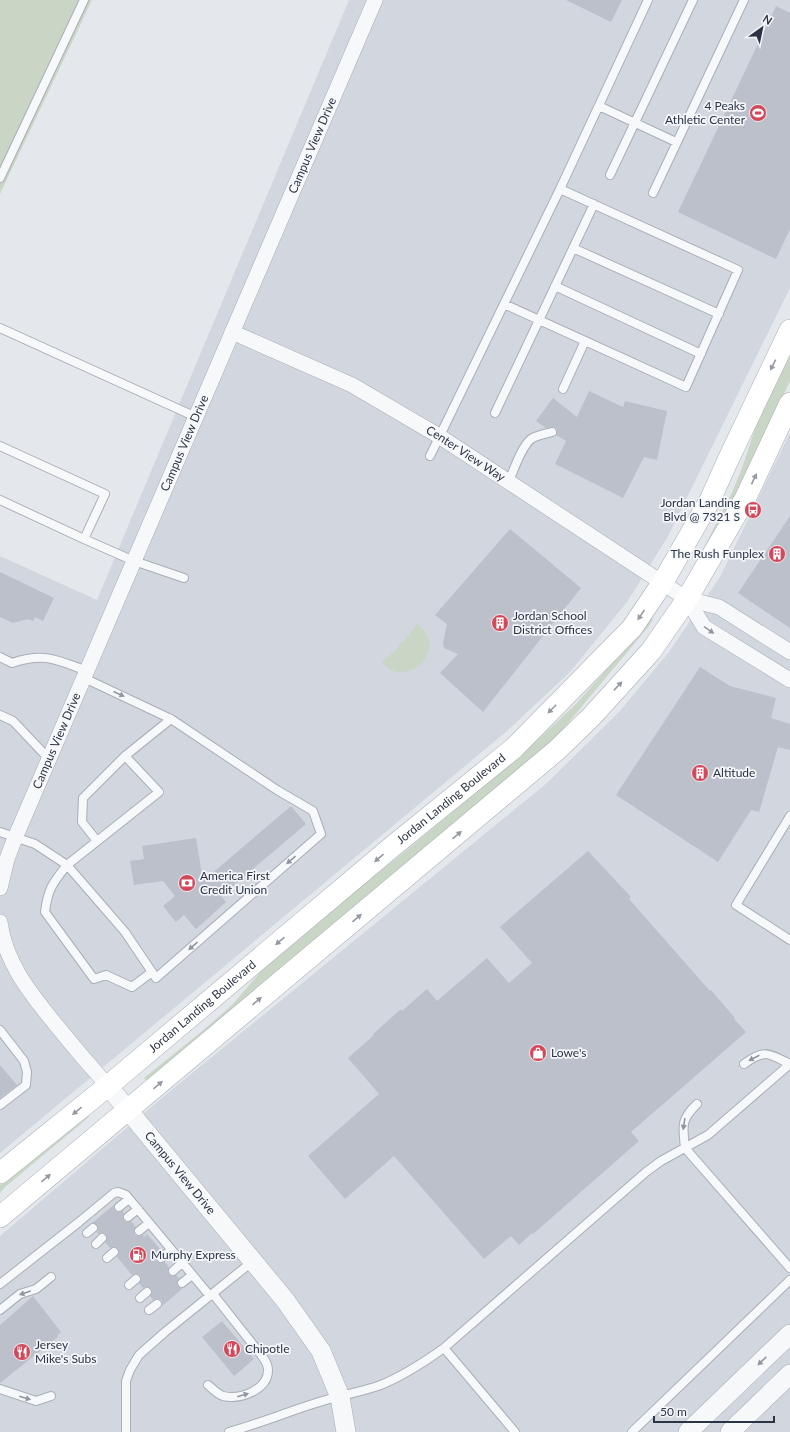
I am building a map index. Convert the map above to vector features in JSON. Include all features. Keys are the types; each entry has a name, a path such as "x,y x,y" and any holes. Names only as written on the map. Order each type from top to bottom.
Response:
{"main road":[{"name":"Jordan Landing Boulevard","path":"0,1173 108,1086 387,851 514,748 632,628 663,582 710,500 790,330"},
{"path":"0,1217 558,750 592,716 651,651 687,599 745,499 790,404"}],"street":[{"name":"Campus View Drive","path":"0,888 7,858 49,758 374,0"},
{"name":"Center View Way","path":"232,332 352,385 440,436 687,599 719,607 790,652"},
{"name":"Center View Way","path":"687,599 704,627 790,680"},
{"name":"Campus View Drive","path":"0,922 1,934 12,963 34,998 285,1300 321,1351 340,1396 346,1432"},
{"path":"688,1432 790,1334"},
{"path":"730,1432 790,1374"}],"lane":[{"path":"0,178 84,0"},
{"path":"430,456 560,189 648,0"},
{"path":"610,175 693,0"},
{"path":"653,193 744,0"},
{"path":"598,106 676,142"},
{"path":"504,304 686,387 738,270 560,189"},
{"path":"495,413 594,204"},
{"path":"573,248 719,314"},
{"path":"555,286 701,354"},
{"path":"0,328 196,417"},
{"path":"563,389 584,341"},
{"path":"509,481 522,452 531,440 542,434 552,432"},
{"path":"0,446 105,494 84,539"},
{"path":"0,500 134,561 184,578"},
{"path":"0,657 12,663 24,659 39,657 51,658 171,719 277,790 313,811 321,834 154,975 132,987 106,975 94,979 46,912 47,899 53,882 67,865 159,792 125,756"},
{"path":"0,715 13,721 49,758"},
{"path":"97,841 82,822 83,798 125,756 171,719"},
{"path":"790,816 736,905 790,940"},
{"path":"0,832 34,844 67,865 125,932 154,975"},
{"path":"0,1030 24,1061 27,1072 26,1085 0,1105"},
{"path":"229,1432 238,1431 316,1402 378,1385 406,1373 424,1363 444,1348 646,1172 661,1161 708,1135 790,1064 766,1054 756,1056 744,1064"},
{"path":"697,1104 689,1111 684,1121 683,1128 685,1148 790,1268"},
{"path":"0,1284 114,1193 122,1192 129,1198 192,1275 211,1295 262,1356 267,1365 268,1372 263,1384 255,1390 238,1396 231,1397 219,1394 208,1385"},
{"path":"119,1207 129,1198"},
{"path":"128,1217 138,1209"},
{"path":"139,1231 149,1223"},
{"path":"162,1258 171,1250"},
{"path":"126,1432 126,1381 130,1370 139,1355 165,1332 253,1261"},
{"path":"173,1271 182,1263"},
{"path":"182,1283 192,1275"},
{"path":"0,1310 20,1294 36,1289 51,1277"},
{"path":"129,1285 136,1279"},
{"path":"632,1432 790,1280"},
{"path":"140,1298 147,1292"},
{"path":"149,1310 157,1304"},
{"path":"444,1348 515,1432"},
{"path":"0,1389 36,1401 51,1396"}],"shaded area":[{"path":"349,0 790,0 790,288 667,538 627,602 570,672 507,731 0,1153 0,556 97,600"},
{"path":"790,433 790,1432 0,1432 0,1236 163,1097 547,783 619,712 669,652 720,577"}],"green space":[{"path":"0,0 92,0 0,194"},
{"path":"790,350 790,381 729,508 699,562 698,559 731,495 742,468 759,417"},
{"path":"649,616 653,619 649,626 553,741 148,1082 144,1078 231,1006 270,961 285,951 353,893 512,763 543,735 576,704 610,666"},
{"path":"417,624 426,634 429,645 427,655 421,664 412,670 402,672 391,670 382,662 398,648 400,643 404,641"},
{"path":"86,1114 89,1117 5,1187 0,1193 0,1185 54,1142"}],"building":[{"path":"566,0 622,0 611,22"},
{"name":"4 Peaks Athletic Center","path":"776,6 790,13 790,229 776,259 678,212"},
{"path":"589,391 623,407 625,401 667,411 657,460 644,457 623,498 555,464 566,441 556,435 556,428 546,428 536,421 553,398 577,417"},
{"name":"The Rush Funplex","path":"790,516 790,628 738,593"},
{"name":"Jordan School District Offices","path":"510,529 581,588 483,712 440,673 458,654 444,648 443,643 447,624 435,615"},
{"path":"0,572 54,598 43,621 35,617 33,621 28,619 13,623 0,617"},
{"name":"Altitude","path":"700,667 730,686 776,698 771,718 790,724 790,750 778,747 759,812 751,810 718,862 616,795"},
{"name":"America First Credit Union","path":"291,806 306,824 221,896 226,902 196,929 184,915 176,922 163,906 175,896 163,881 134,885 130,861 144,859 142,846 196,838 203,881"},
{"name":"Lowe's","path":"588,851 631,897 629,899 710,991 711,990 746,1032 631,1132 639,1141 519,1245 511,1236 484,1259 394,1156 345,1199 308,1156 379,1094 348,1058 401,1009 402,1011 427,989 437,1001 487,958 509,983 532,963 500,927"},
{"path":"0,1065 17,1085 0,1098"},
{"name":"Murphy Express","path":"115,1204 115,1211 123,1211 124,1221 131,1221 136,1227 134,1231 135,1235 143,1235 144,1237 147,1234 160,1249 157,1252 157,1262 165,1262 169,1267 169,1274 172,1276 176,1275 179,1278 177,1284 180,1288 183,1288 162,1306 162,1301 160,1299 153,1300 150,1296 152,1291 151,1288 143,1288 139,1283 141,1278 140,1275 132,1275 117,1257 119,1253 118,1249 115,1247 110,1248 105,1242 107,1239 106,1234 98,1234 97,1225 92,1223"},
{"path":"33,1296 61,1332 57,1336 58,1337 0,1383 0,1325"},
{"path":"222,1321 254,1359 234,1376 202,1337"}],"place":[{"name":"4 Peaks Athletic Center","path":"758,113"},
{"name":"Jordan Landing Blvd @ 7321 S","path":"753,510"},
{"name":"The Rush Funplex","path":"777,554"},
{"name":"Jordan School District Offices","path":"500,623"},
{"name":"Altitude","path":"700,773"},
{"name":"America First Credit Union","path":"187,883"},
{"name":"Lowe's","path":"538,1053"},
{"name":"Murphy Express","path":"138,1255"},
{"name":"Chipotle","path":"232,1349"},
{"name":"Jersey Mike's Subs","path":"22,1352"}]}
